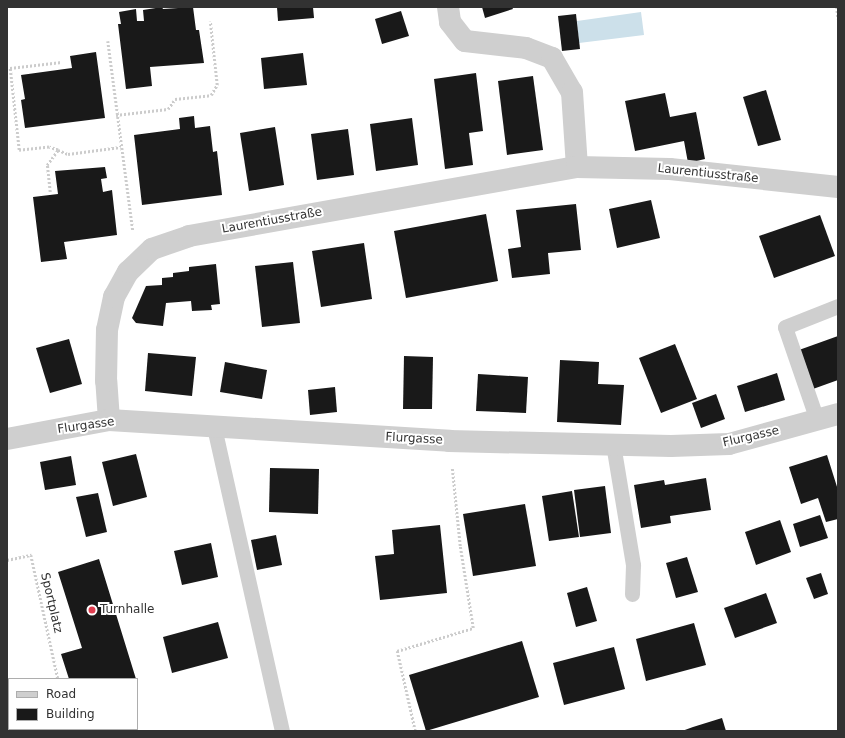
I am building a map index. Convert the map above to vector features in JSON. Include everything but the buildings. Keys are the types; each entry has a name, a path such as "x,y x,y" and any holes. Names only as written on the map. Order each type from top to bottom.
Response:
{"street":[{"path":"448,7 450,22 465,41 526,48 552,58 572,92 577,167"},
{"name":"Laurentiusstraße","path":"109,420 106,381 107,330 114,297 128,272 152,249 189,236 577,167 670,169 838,187"},
{"name":"Flurgasse","path":"7,439 109,420 449,441 613,444 729,444 838,414"}],"lane":[{"path":"817,420 785,327 838,306"},
{"path":"214,427 282,731"},
{"path":"613,444 633,565 632,594"}],"path":[{"path":"836,7 838,19"},
{"path":"116,115 168,109 175,99 211,95 217,85 210,21"},
{"path":"108,41 116,115 138,262"},
{"path":"62,62 10,68 19,150 49,147 68,154 121,147"},
{"path":"50,192 47,165 58,150"},
{"path":"415,731 397,651 472,628 460,546 449,441"},
{"name":"Sportplatz","path":"7,560 31,555 58,678"}],"water":[{"path":"641,12 644,35 579,43 577,21"}],"place":[{"name":"Turnhalle","path":"92,610"}]}
